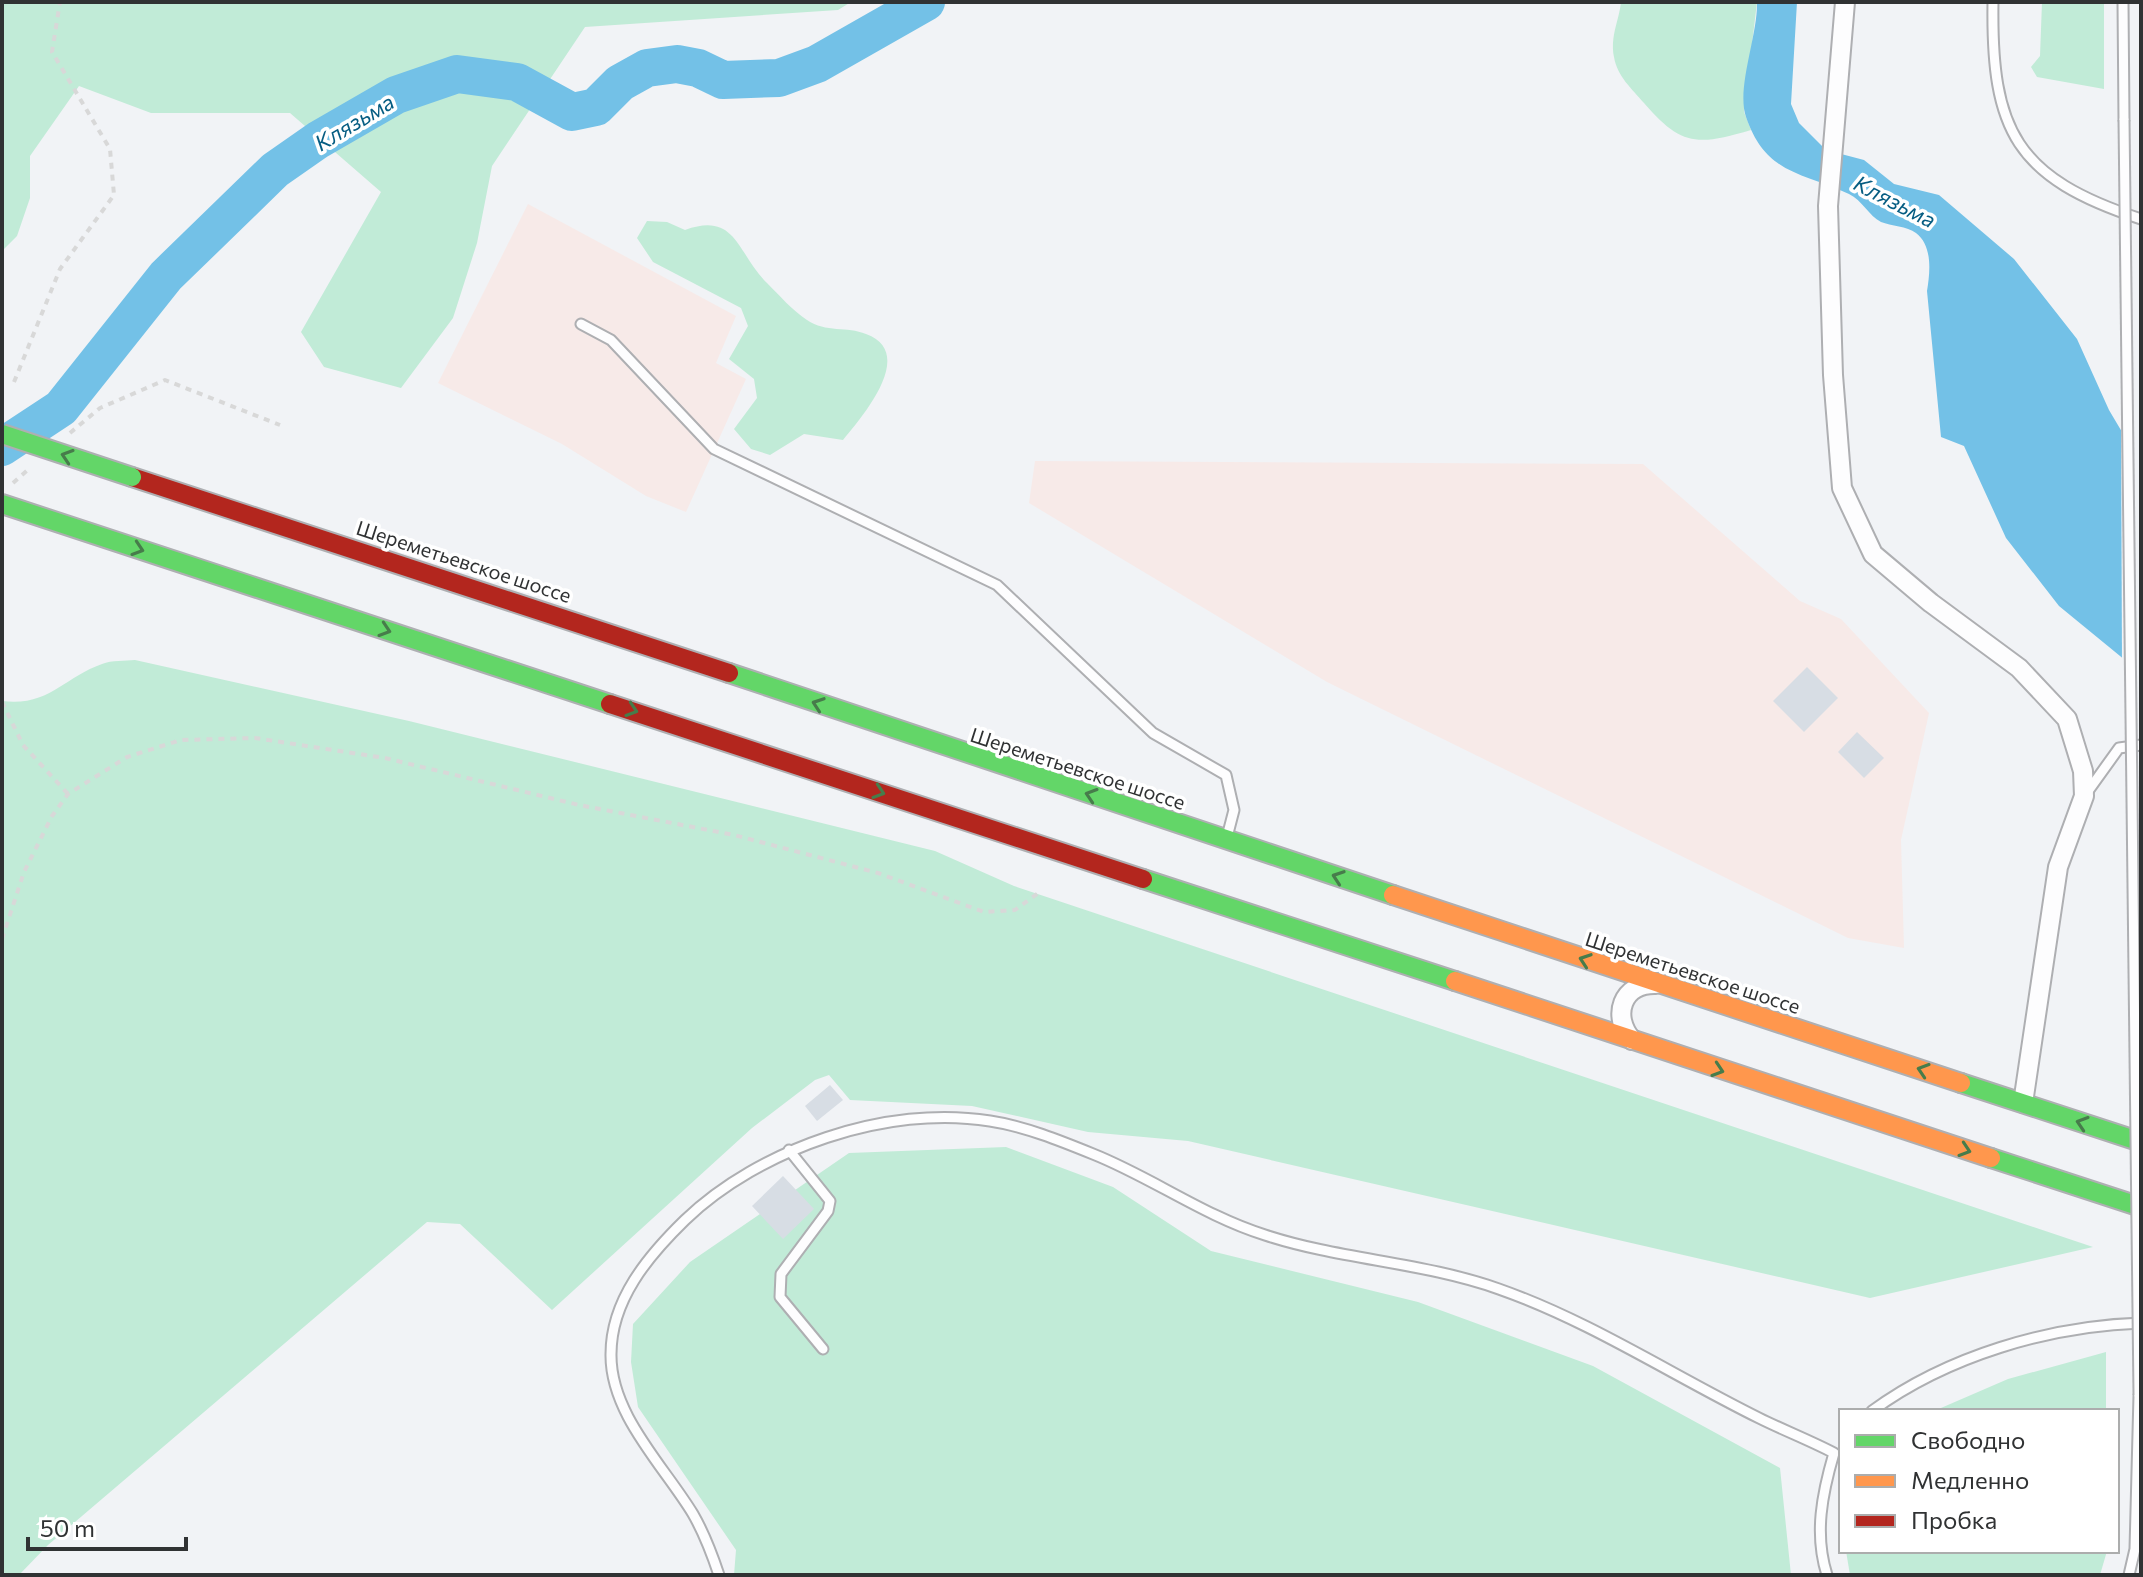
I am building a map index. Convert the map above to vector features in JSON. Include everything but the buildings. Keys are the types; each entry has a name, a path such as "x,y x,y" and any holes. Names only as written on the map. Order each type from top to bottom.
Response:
{"main road":[{"name":"Шереметьевское шоссе","path":"2,434 509,598 1659,984 2141,1142"},
{"path":"2,504 2141,1207"}],"street":[{"path":"1845,2 1828,206 1833,375 1842,488 1873,554 1931,603 2019,668 2067,719 2083,771 2084,796 2058,867 2023,1103"},
{"path":"1644,1046 1631,1039 1622,1028 1619,1015 1623,1001 1632,990 1645,984 1659,984"}],"lane":[{"path":"1993,2 1998,96 2010,132 2022,150 2065,189 2095,204 2141,219"},
{"path":"2123,2 2139,1395 2135,1549 2129,1575"},
{"path":"581,324 611,340 714,449 997,585 1153,733 1226,775 1234,810 1227,839"},
{"path":"2084,796 2119,748 2141,745"},
{"path":"719,1575 694,1516 641,1437 618,1392 610,1360 612,1329 630,1286 660,1244 699,1207 789,1150 865,1126 905,1119 990,1120 1096,1155 1264,1235 1496,1288 1567,1316 1759,1418 1834,1453"},
{"path":"789,1150 830,1201 828,1211 781,1274 780,1297 823,1349"},
{"path":"1875,1409 1933,1376 2007,1345 2085,1328 2141,1323"},
{"path":"1827,1575 1822,1560 1820,1510 1834,1453 1839,1446"}],"path":[{"path":"14,382 60,269 114,195 110,149 52,52 60,2"},
{"path":"67,436 100,408 165,380 280,425"},
{"path":"2,493 35,464"},
{"path":"2,702 23,745 68,794"},
{"path":"2,939 24,872 52,816 68,794 127,757 181,740 255,738 385,758 579,805 734,835 878,873 984,912 1015,910 1041,891"}],"shaded area":[{"path":"528,204 736,316 716,363 746,379 686,512 646,496 562,444 438,383"},
{"path":"1035,461 1643,464 1800,601 1841,619 1929,713 1901,840 1904,948 1848,938 1327,682 1029,503"}],"green space":[{"path":"2,2 851,2 838,10 585,27 492,166 477,243 453,318 401,388 324,367 301,332 381,192 290,113 151,113 79,86 30,156 30,198 17,236 2,251"},
{"path":"1621,2 1757,2 1744,112 1751,130 1717,139 1691,139 1669,128 1657,117 1626,82 1616,64 1613,42"},
{"path":"2042,2 2104,2 2104,89 2037,77 2031,67 2040,56"},
{"path":"647,221 667,222 685,230 716,226 726,231 757,272 802,316 822,327 866,334 881,343 887,355 881,386 843,440 804,434 770,455 751,449 734,429 757,398 754,379 729,359 748,326 741,308 653,262 637,238"},
{"path":"135,660 409,721 935,851 1014,886 2093,1247 1870,1298 1188,1141 1088,1132 972,1106 850,1100 829,1075 815,1080 752,1128 552,1310 460,1224 427,1222 48,1545 19,1575 2,1575 2,701 32,700 102,664"},
{"path":"1006,1147 1113,1187 1211,1251 1418,1302 1593,1366 1780,1468 1791,1575 734,1575 736,1550 638,1407 631,1362 633,1324 690,1262 849,1153"},
{"path":"2106,1352 2106,1409 1939,1409 2008,1379"},
{"path":"1846,1553 2106,1553 2100,1575 1850,1575"}],"water":[{"path":"1757,2 1797,2 1791,104 1799,123 1826,150 1864,160 1894,184 1939,195 2014,259 2077,339 2109,410 2141,464 2131,665 2059,606 2006,538 1964,446 1941,437 1927,291 1929,260 1921,238 1908,229 1881,222 1849,194 1787,169 1764,150 1754,136 1746,117 1744,91"}],"pier":[{"path":"2121,423 2141,456 2141,674 2122,663"}],"waterway":[{"name":"Клязьма","path":"2,447 61,408 166,276 275,170 318,140 396,95 457,74 517,82 572,112 596,107 620,83 647,68 677,64 698,68 723,80 779,78 817,64 926,2"}],"traffic: fast":[{"path":"2,434 132,477"},
{"path":"2,504 610,704"},
{"path":"729,673 1393,895"},
{"path":"1143,879 1455,981"},
{"path":"1961,1083 2141,1142"},
{"path":"1991,1158 2141,1207"}],"traffic: slow":[{"path":"1393,895 1961,1083"},
{"path":"1455,981 1991,1158"}],"traffic: jam":[{"path":"132,477 729,673"},
{"path":"610,704 1143,879"}]}
